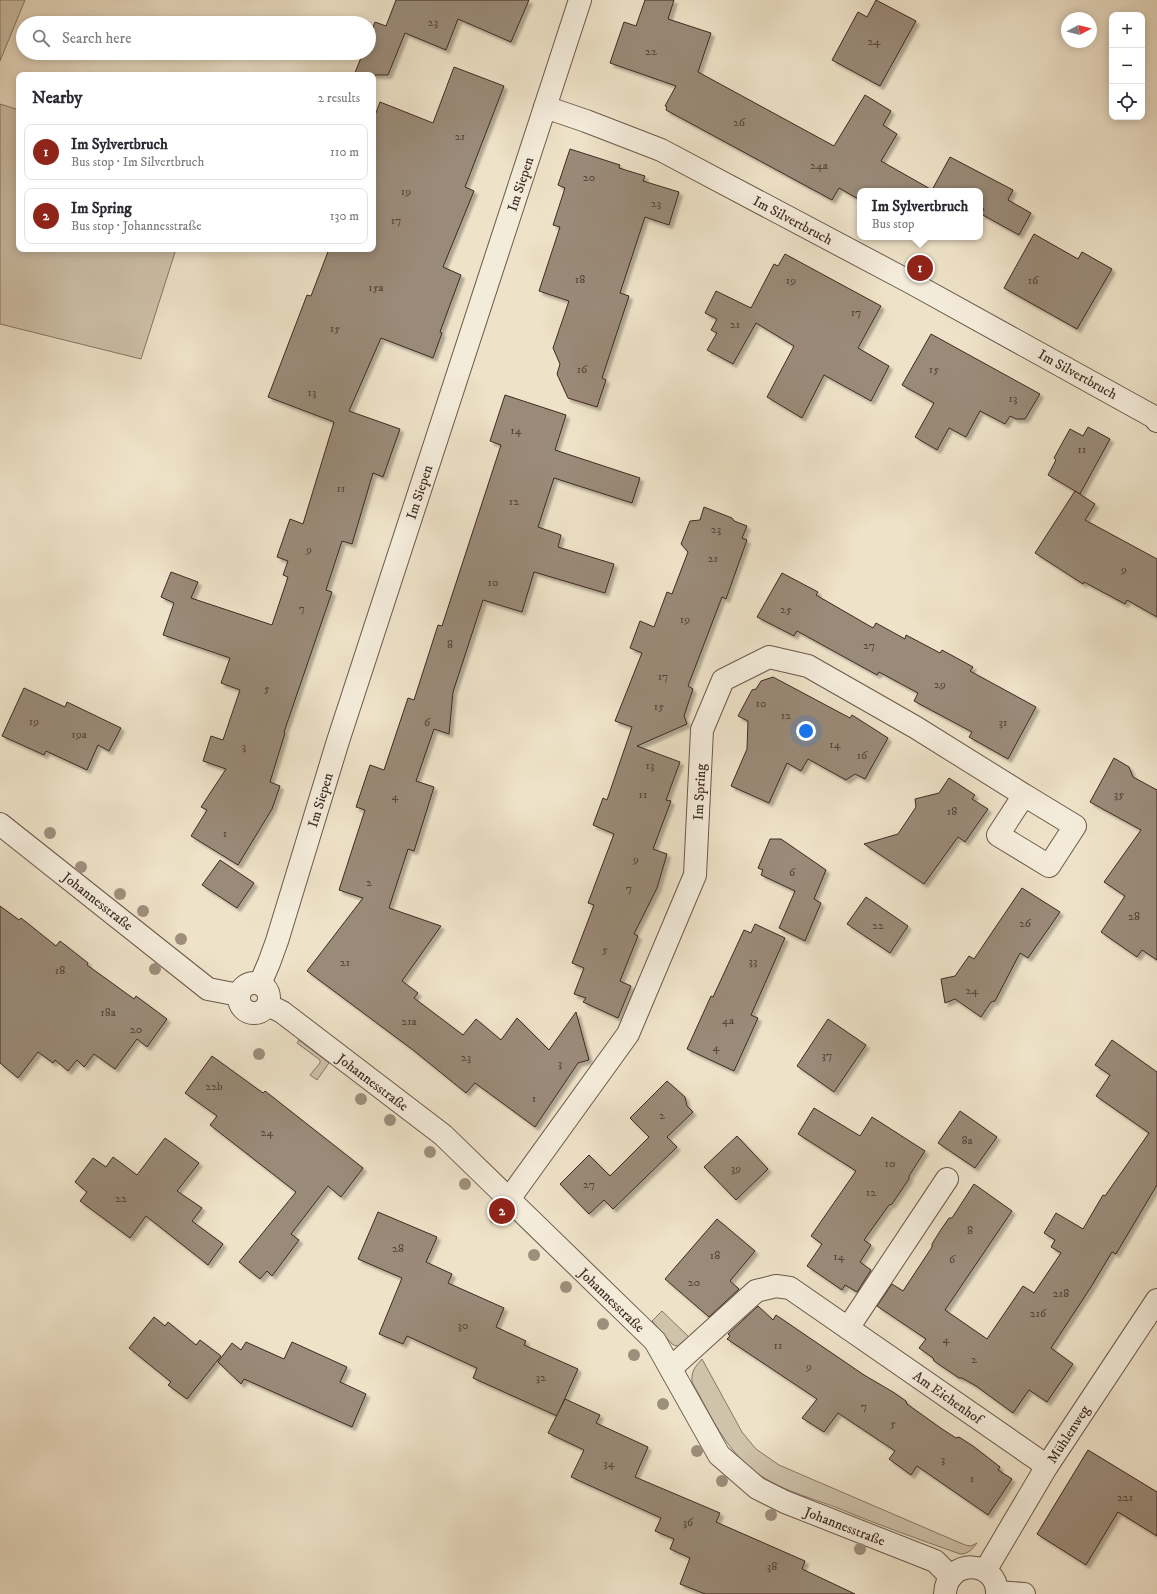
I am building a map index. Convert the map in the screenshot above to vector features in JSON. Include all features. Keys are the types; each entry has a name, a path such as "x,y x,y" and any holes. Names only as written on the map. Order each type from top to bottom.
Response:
{"street":[{"name":"Im Siepen","path":"260,984 277,941 338,742 580,0"},
{"name":"Im Silvertbruch","path":"545,108 586,121 661,150 917,286 1154,417 1157,421"},
{"name":"Im Spring","path":"509,1199 628,1034 695,875 702,730 723,680 769,657 808,666 915,727 1024,795"},
{"name":"Johannesstraße","path":"0,824 208,989 239,995"},
{"path":"254,982 260,984 267,988 270,995 268,1004 265,1009 251,1013 244,1009 240,1003 239,995 247,984 254,982"},
{"name":"Johannesstraße","path":"268,1004 282,1012 443,1135 655,1342 719,1455 757,1488 785,1502 935,1561 948,1585"},
{"path":"848,1328 947,1179"},
{"name":"Am Eichenhof","path":"671,1368 756,1291 776,1286 790,1288 1047,1466"},
{"name":"Mühlenweg","path":"985,1570 1047,1466 1157,1300"},
{"path":"948,1585 955,1572 967,1567 974,1567 985,1570 994,1580 997,1593 1024,1594"}],"shaded area":[{"path":"0,0 25,0 18,16 16,16 16,22 0,61"},
{"path":"0,104 16,109 16,252 175,252 141,359 0,324"},
{"path":"299,1040 329,1063 317,1080 310,1075 320,1063 320,1060 297,1043"},
{"path":"662,1311 691,1339 680,1346 672,1344 652,1321"},
{"path":"702,1359 742,1432 756,1449 779,1465 965,1545 971,1546 977,1543 968,1552 960,1554 796,1493 760,1475 739,1457 725,1440 692,1382 694,1369"}],"building":[{"path":"396,0 529,0 511,42 458,19 446,50 405,33 388,75 376,75 376,72 355,72 360,60 376,60 376,22 386,26"},
{"path":"645,0 674,0 668,19 711,33 698,72 834,146 865,95 891,111 883,125 897,134 881,161 928,188 857,188 857,198 839,188 832,200 666,110 667,107 665,106 676,86 610,63 624,22 636,26"},
{"path":"876,0 916,21 880,86 832,60 858,12 867,17"},
{"path":"454,67 504,86 465,187 474,191 443,267 461,275 440,332 442,333 433,358 381,338 349,411 400,429 383,477 373,473 352,544 342,541 326,590 332,592 284,732 285,733 270,782 280,786 272,809 238,865 191,836 207,810 201,807 226,769 203,761 211,736 223,740 240,690 221,683 230,658 163,635 174,603 161,597 171,572 198,582 191,598 272,625 288,577 283,575 288,561 277,557 290,519 303,524 334,422 268,397 307,295 311,296 328,252 376,252 376,113 380,102 433,123"},
{"path":"570,149 620,165 619,168 645,176 643,181 679,192 669,225 645,217 620,293 629,296 602,378 606,380 597,407 568,398 557,374 560,364 553,348 569,301 539,291 560,227 553,225 565,188 558,185"},
{"path":"950,157 1013,190 1008,200 1031,213 1019,235 983,215 983,188 933,188"},
{"path":"1034,234 1078,259 1082,252 1112,269 1077,329 1004,288"},
{"path":"785,254 881,306 858,348 889,366 871,401 824,375 802,418 767,397 794,346 756,323 733,364 707,350 717,333 711,330 717,319 705,313 716,291 751,308 774,264 778,266"},
{"path":"931,334 1040,394 1025,419 1016,419 1010,416 1005,424 980,411 966,437 949,428 937,450 915,437 934,403 902,385"},
{"path":"505,395 566,415 555,450 640,478 632,503 554,478 538,527 561,535 558,547 614,564 605,593 534,572 522,612 483,600 453,692 449,734 434,729 416,781 434,787 414,851 408,849 389,908 441,926 402,981 418,993 414,998 463,1035 476,1019 501,1040 517,1018 549,1050 576,1012 589,1060 578,1063 535,1127 475,1083 466,1093 413,1050 307,971 363,898 339,890 365,810 356,807 370,765 384,770 408,698 414,700 438,625 442,626 501,445 490,441"},
{"path":"1088,427 1110,439 1080,494 1048,475 1056,460 1054,458 1070,429 1083,436"},
{"path":"1075,491 1095,504 1085,520 1157,559 1157,617 1127,600 1125,604 1084,582 1083,584 1035,553"},
{"path":"704,507 732,518 734,521 747,526 742,538 747,540 726,599 722,597 688,686 693,689 684,716 687,724 637,746 680,762 666,800 671,801 653,849 667,854 657,888 634,934 638,936 620,981 631,986 618,1018 583,1002 586,998 574,994 584,968 572,963 594,905 588,903 614,834 593,825 603,798 607,800 632,727 615,721 642,653 630,648 640,621 654,627 667,592 672,594 688,552 681,544 690,521 700,520"},
{"path":"782,573 818,592 816,595 873,628 876,623 905,639 906,635 940,653 942,650 973,667 970,671 1036,707 1008,759 969,737 972,732 914,701 918,693 879,672 877,675 797,631 794,636 757,617"},
{"path":"773,677 850,718 852,715 888,738 865,779 855,774 846,780 808,759 801,771 787,763 769,803 731,786 747,749 748,721 738,716 752,690 756,689 761,681"},
{"path":"24,688 65,707 67,702 121,728 109,751 98,745 87,770 46,751 44,755 2,736"},
{"path":"1114,758 1129,767 1133,777 1157,790 1157,960 1142,950 1137,957 1101,932 1125,896 1104,882 1141,830 1090,802"},
{"path":"949,778 975,795 972,799 988,809 965,842 958,837 924,884 864,844 898,834 916,807 915,799 939,793"},
{"path":"770,839 781,839 826,870 814,899 821,903 805,941 779,928 795,891 761,875 763,870 758,868"},
{"path":"220,860 254,883 237,908 202,885"},
{"path":"1022,888 1060,912 1028,958 1020,953 995,1001 991,1002 981,1017 955,999 945,1003 941,979 955,976 969,956 974,959"},
{"path":"866,897 908,926 890,953 847,924"},
{"path":"0,906 19,920 21,918 56,946 60,941 88,963 87,965 134,999 136,996 167,1019 147,1047 137,1039 115,1069 94,1054 84,1067 77,1060 68,1071 55,1060 53,1063 38,1052 18,1078 0,1063"},
{"path":"755,924 785,938 751,1015 758,1018 734,1071 687,1049 711,996 713,997 744,930 751,933"},
{"path":"828,1019 866,1045 834,1092 797,1066"},
{"path":"1112,1040 1157,1072 1157,1185 1116,1254 1112,1252 1051,1348 1073,1364 1047,1402 1029,1390 1013,1413 976,1386 962,1378 959,1378 934,1361 933,1358 919,1348 926,1339 877,1306 892,1284 903,1291 932,1247 932,1244 940,1231 949,1218 952,1218 974,1184 1012,1211 945,1310 987,1339 1023,1286 1034,1293 1061,1253 1051,1247 1055,1240 1044,1233 1056,1213 1083,1229 1103,1195 1105,1196 1149,1133 1096,1096 1110,1075 1095,1065"},
{"path":"212,1056 263,1093 265,1091 363,1168 341,1197 328,1186 291,1234 299,1240 272,1276 267,1271 260,1279 239,1262 296,1192 210,1125 217,1116 185,1093"},
{"path":"667,1081 685,1097 687,1106 693,1112 667,1137 677,1147 613,1209 604,1200 589,1214 560,1184 589,1155 610,1176 649,1137 630,1118"},
{"path":"814,1108 860,1136 872,1117 925,1151 909,1176 909,1179 892,1204 889,1205 864,1240 871,1245 860,1262 871,1270 857,1292 845,1285 842,1290 807,1266 822,1244 811,1236 856,1171 798,1134"},
{"path":"960,1111 997,1137 975,1168 938,1143"},
{"path":"737,1136 768,1169 736,1200 704,1167"},
{"path":"165,1138 199,1163 177,1191 202,1208 192,1221 223,1244 208,1265 146,1216 130,1238 80,1201 87,1192 75,1182 93,1158 106,1167 113,1157 137,1175"},
{"path":"378,1212 437,1237 426,1262 452,1274 448,1283 504,1308 496,1327 526,1341 524,1345 578,1369 557,1416 473,1378 477,1368 407,1336 403,1344 379,1334 402,1278 358,1259"},
{"path":"717,1219 755,1251 730,1281 739,1289 709,1317 665,1279"},
{"path":"758,1306 773,1320 776,1315 864,1375 893,1392 942,1429 973,1446 1000,1467 998,1470 1012,1479 988,1515 917,1466 911,1475 889,1459 895,1451 838,1413 824,1432 802,1418 817,1399 727,1339 730,1336 728,1334"},
{"path":"154,1317 165,1326 168,1322 196,1345 200,1340 221,1356 187,1399 168,1385 171,1382 129,1348"},
{"path":"246,1342 284,1359 292,1342 347,1367 340,1382 366,1394 352,1427 244,1379 241,1384 218,1362 232,1343 241,1350"},
{"path":"565,1399 600,1415 596,1423 648,1447 635,1477 720,1513 716,1522 805,1561 802,1569 855,1594 705,1594 680,1584 690,1558 670,1549 674,1539 655,1531 661,1518 571,1477 584,1450 548,1433"},
{"path":"1088,1450 1157,1492 1157,1536 1118,1512 1086,1565 1037,1534"}],"place":[{"name":"Im Sylvertbruch","path":"920,268"},
{"name":"Im Spring","path":"502,1211"}]}
